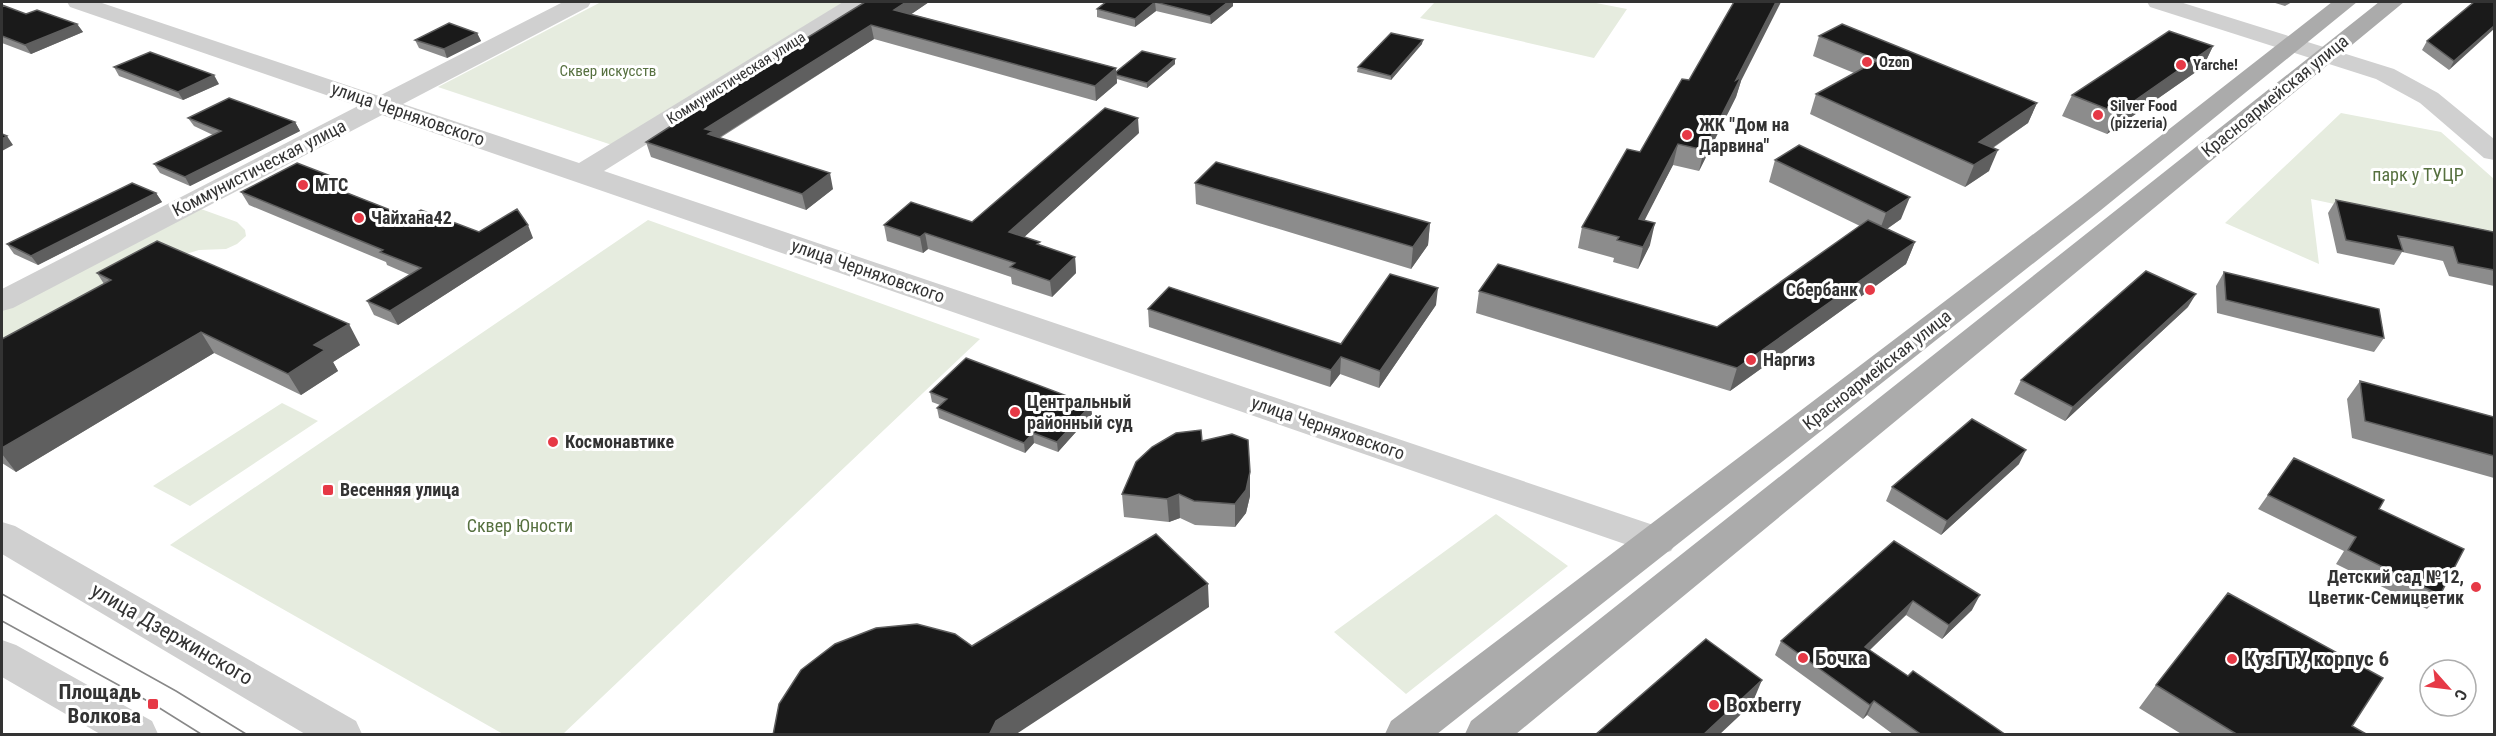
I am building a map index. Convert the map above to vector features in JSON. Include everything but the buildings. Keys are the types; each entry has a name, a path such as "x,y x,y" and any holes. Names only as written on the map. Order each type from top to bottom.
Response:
{"main road":[{"name":"Красноармейская улица","path":"1486,735 2303,53 2346,2"},
{"name":"Красноармейская улица","path":"1406,735 2081,212 2303,53 2393,2"}],"street":[{"name":"улица Черняховского","path":"78,2 1658,540"},
{"name":"Коммунистическая улица","path":"2,301 580,2"},
{"name":"Коммунистическая улица","path":"582,173 858,2"},
{"path":"2157,2 2303,53 2393,78 2429,98 2494,152"},
{"name":"улица Дзержинского","path":"2,536 341,735"},
{"path":"2,657 137,735"}],"green space":[{"name":"Сквер искусств","path":"601,2 844,2 612,145 438,87"},
{"path":"1435,2 1591,2 1627,9 1594,58 1420,18"},
{"name":"парк у ТУЦР","path":"2341,113 2441,132 2494,179 2494,238 2311,199 2319,264 2225,223"},
{"path":"201,209 237,222 245,230 246,236 237,244 226,249 199,250 125,273 2,345 2,307 179,214"},
{"name":"Сквер Юности","path":"648,220 980,339 563,734 503,734 170,545"},
{"path":"282,403 318,421 190,506 153,486"},
{"path":"1496,514 1568,566 1406,694 1334,632"}],"tram line":[{"path":"2,594 176,691 246,734"},
{"path":"2,621 153,704 201,734"}],"place":[{"name":"Ozon","path":"1867,62"},
{"name":"Yarche!","path":"2181,65"},
{"name":"Silver Food (pizzeria)","path":"2098,115"},
{"name":"ЖК \"Дом на Дарвина\"","path":"1687,135"},
{"name":"МТС","path":"303,185"},
{"name":"Чайхана42","path":"359,218"},
{"name":"Сбербанк","path":"1870,290"},
{"name":"Наргиз","path":"1751,360"},
{"name":"Центральный районный суд","path":"1015,412"},
{"name":"Космонавтике","path":"553,442"},
{"name":"Весенняя улица","path":"328,490"},
{"name":"Детский сад №12, Цветик-Семицветик","path":"2476,587"},
{"name":"Бочка","path":"1803,658"},
{"name":"КузГТУ, корпус 6","path":"2232,659"},
{"name":"Площадь Волкова","path":"153,704"},
{"name":"Boxberry","path":"1714,705"}]}
